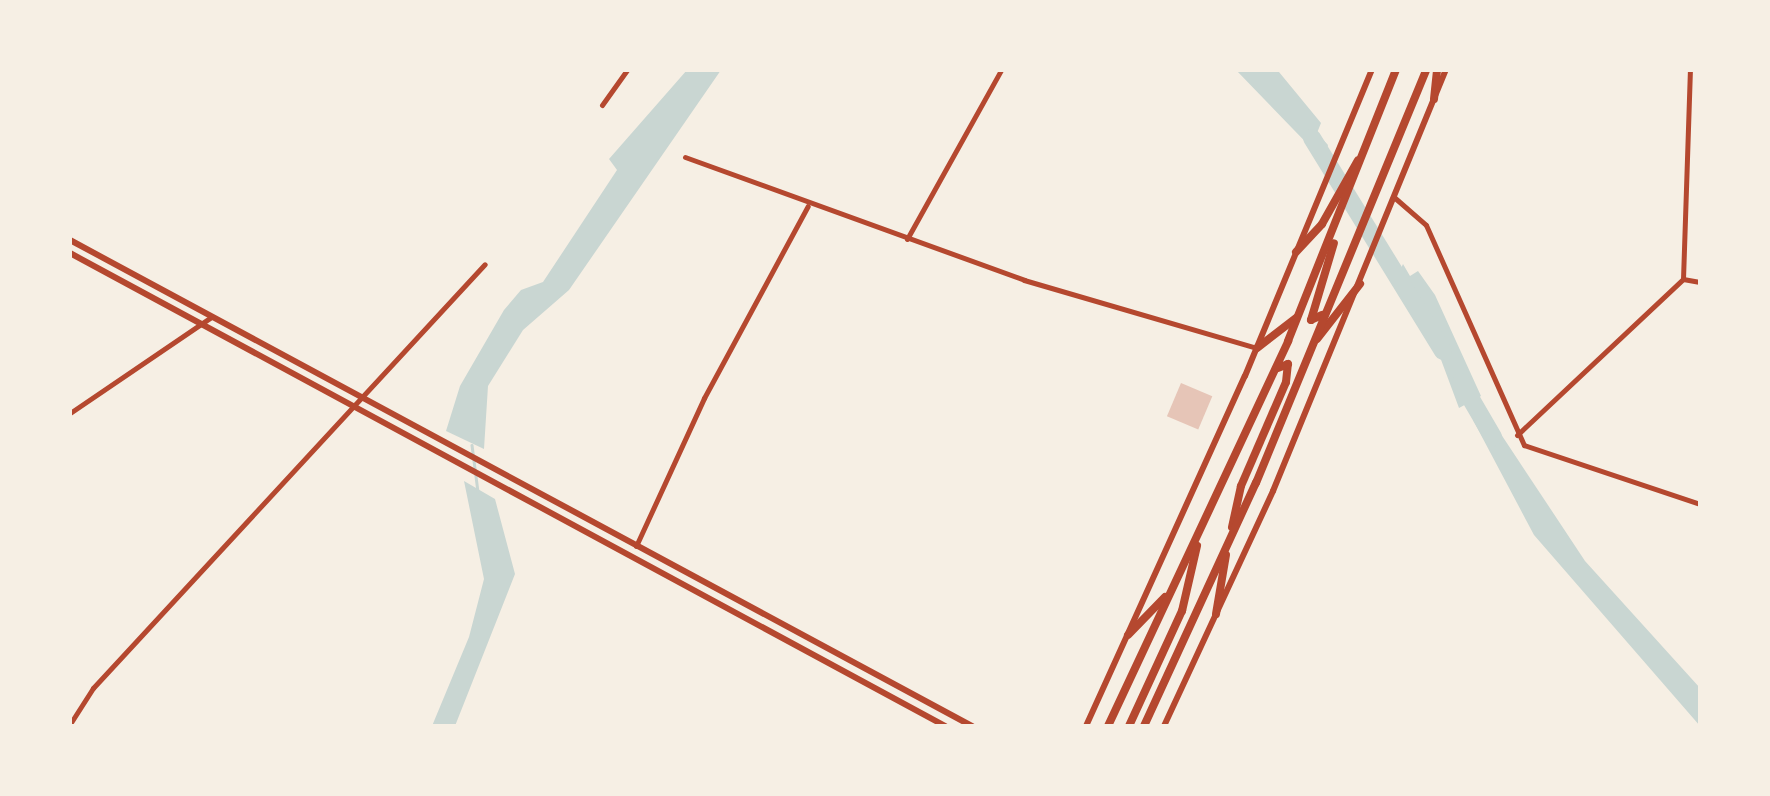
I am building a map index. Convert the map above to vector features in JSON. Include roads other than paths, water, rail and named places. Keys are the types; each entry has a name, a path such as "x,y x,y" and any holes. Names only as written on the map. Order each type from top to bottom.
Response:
{"main road":[{"path":"1086,726 1257,348 1372,70"},
{"path":"1108,726 1299,315 1351,192 1361,156 1396,70"},
{"path":"1144,726 1228,542 1424,70"},
{"path":"1434,99 1437,70"},
{"path":"1164,726 1360,284 1446,70"},
{"path":"1296,252 1361,156"},
{"path":"1324,313 1311,320 1340,219"},
{"path":"70,240 972,726"},
{"path":"70,253 945,726"},
{"path":"1311,346 1360,284"},
{"path":"1257,348 1299,315"},
{"path":"1216,614 1242,486 1288,364 1274,371"},
{"path":"1129,726 1182,611 1200,532"},
{"path":"1128,634 1172,590"}],"street":[{"path":"602,104 627,70"},
{"path":"907,240 1001,70"},
{"path":"1516,436 1683,279 1690,70"},
{"path":"685,157 907,240 1257,348"},
{"path":"1395,198 1426,225 1516,436 1524,445 1700,504"},
{"path":"636,546 704,398 808,206"},
{"path":"70,724 93,688 364,400 485,264"},
{"path":"1683,279 1700,282"},
{"path":"70,413 206,326 211,317"}],"waterway":[{"path":"1312,138 1443,351"},
{"path":"1461,382 1493,437"},
{"path":"472,445 478,492"}]}
